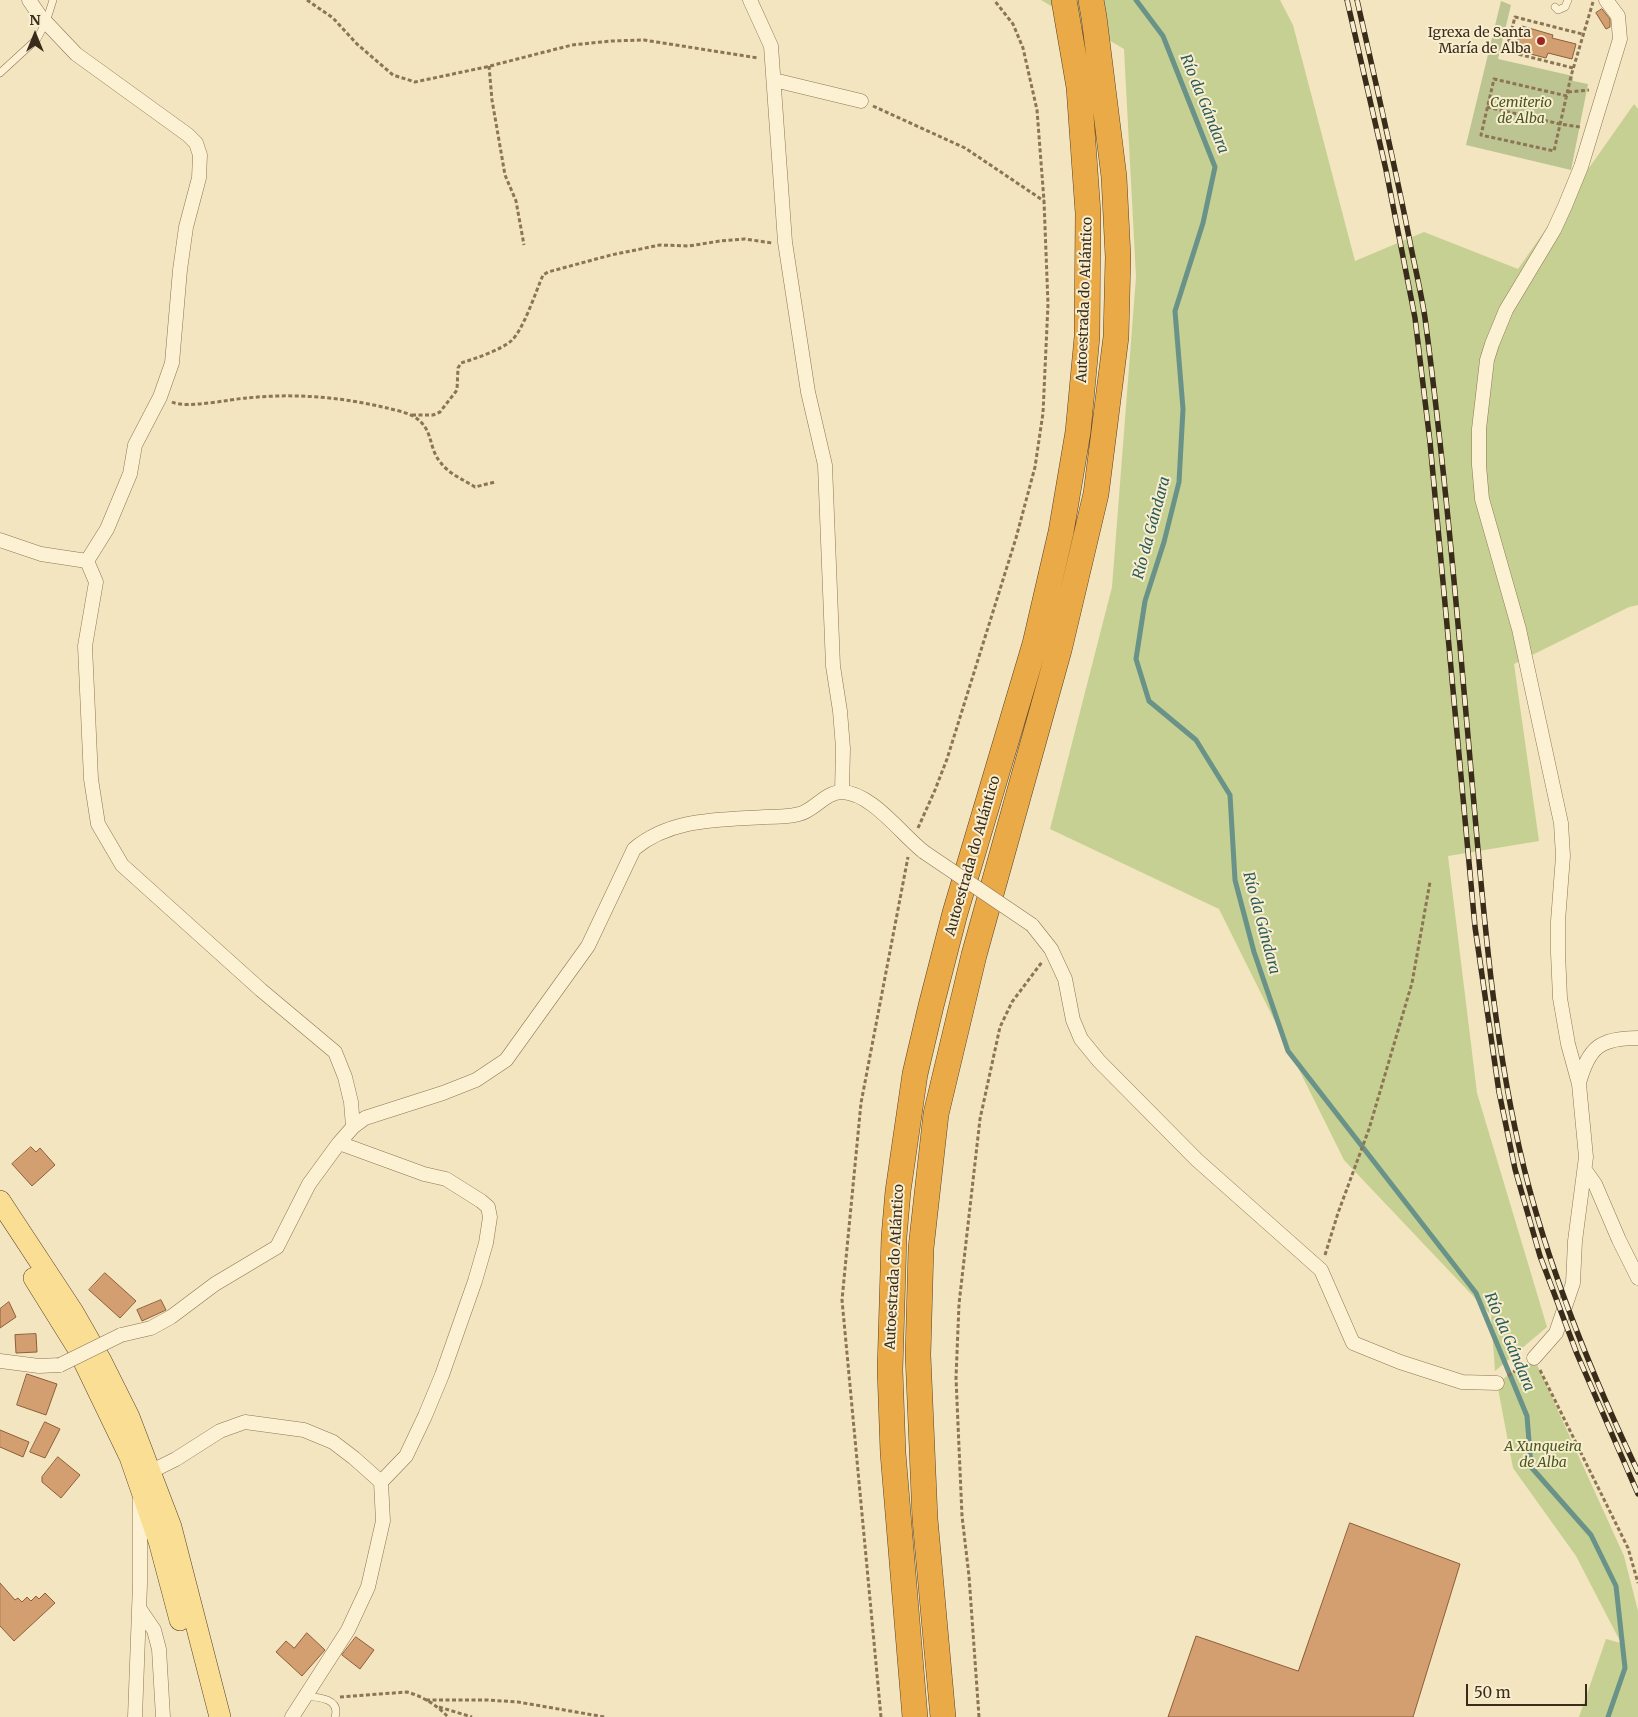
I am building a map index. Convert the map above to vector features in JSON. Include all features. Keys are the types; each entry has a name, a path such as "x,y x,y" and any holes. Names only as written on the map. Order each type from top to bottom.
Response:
{"highway":[{"name":"Autoestrada do Atlántico","path":"915,1717 893,1453 890,1370 894,1237 898,1191 912,1093 928,1016 956,913 1035,644 1061,532 1078,432 1086,337 1088,213 1079,87 1064,0"},
{"name":"Autoestrada do Atlántico","path":"943,1717 925,1509 918,1355 921,1248 936,1114 974,955 1059,650 1096,494 1116,337 1118,257 1114,177 1091,0"}],"main road":[{"path":"0,1201 73,1312 101,1361 129,1417 159,1541 206,1717"},
{"path":"0,1225 77,1347 130,1457 145,1479 171,1527 220,1717"}],"street":[{"path":"29,0 46,22 76,54 188,135 196,143 200,155 199,178 186,227 180,270 172,363 160,397 136,445 130,474 107,529 87,562"},
{"path":"750,0 772,46 785,242 808,392 825,466 833,666 840,711 843,748 842,792"},
{"path":"1534,1358 1556,1333 1574,1283 1575,1242 1586,1157 1579,1084 1568,1044 1560,998 1558,921 1563,856 1560,824 1542,731 1519,629 1482,498 1479,465 1479,429 1488,360 1492,344 1506,310 1554,230 1565,206 1581,167 1620,39 1618,16 1606,0"},
{"path":"774,80 861,101"},
{"path":"0,540 41,554 87,562"},
{"path":"87,562 96,582 86,646 91,779 98,824 122,865 261,990 335,1052 345,1077 351,1102 353,1127"},
{"path":"0,1361 40,1366 60,1366 120,1335 151,1328 171,1317 215,1284 277,1247 309,1184 353,1127 365,1118 443,1093 476,1080 506,1060 588,946 634,849 647,838 672,827 706,820 800,814 827,797 842,792 873,804 911,842 924,852 1032,925 1052,949 1065,980 1073,1020 1081,1040 1099,1061 1197,1160 1321,1270 1353,1343 1400,1362 1462,1382 1497,1383"},
{"path":"1579,1084 1584,1064 1594,1049 1606,1042 1638,1038"},
{"path":"292,1717 348,1630 368,1587 383,1522 382,1482 406,1456 426,1416 475,1281 486,1242 490,1217 488,1207 481,1200 446,1179 424,1174 339,1143"},
{"path":"1585,1170 1595,1184 1638,1278"},
{"path":"135,1717 145,1479 220,1431 245,1422 304,1430 333,1442 382,1482"},
{"path":"139,1608 154,1630 159,1649 162,1717"}],"lane":[{"path":"0,73 37,39 46,22 53,0"},
{"path":"1555,7 1558,10 1565,7 1568,0"},
{"path":"304,1696 325,1698 334,1705 336,1717"}],"path":[{"path":"307,0 333,18 363,49 393,75 415,82 572,45 644,40 686,45 772,60"},
{"path":"1595,0 1591,2 1582,34 1573,68 1567,94 1560,124 1554,151 1482,135 1494,80 1567,94 1605,89"},
{"path":"1573,68 1506,51 1514,17 1582,34"},
{"path":"489,66 492,100 505,176 516,201 524,245"},
{"path":"861,101 965,148 1044,201"},
{"path":"1488,107 1579,127"},
{"path":"160,397 176,404 195,404 259,396 297,395 372,404 412,415 433,415 440,412 457,390 458,368 461,363 497,349 510,342 517,334 543,275 548,272 660,245 689,246 720,241 745,240 785,242"},
{"path":"412,415 426,426 440,463 475,487 495,482"},
{"path":"1321,1270 1354,1168 1369,1129 1412,983 1430,882"},
{"path":"979,1717 969,1576 962,1516 956,1378 959,1304 980,1118 1000,1027 1012,1002 1052,949"},
{"path":"1497,1383 1534,1358 1628,1548 1638,1583"},
{"path":"325,1698 406,1692 438,1707 472,1717"},
{"path":"426,1700 518,1702 605,1717"},
{"path":"438,1707 448,1717"}],"green space":[{"path":"1041,0 1280,0 1293,25 1355,261 1424,232 1518,269 1634,104 1638,109 1638,605 1629,607 1514,664 1539,841 1448,856 1477,1093 1547,1327 1495,1371 1491,1315 1344,1160 1219,909 1050,829 1112,587 1136,277 1124,49"},
{"name":"Cemiterio de Alba","path":"1501,1 1511,5 1498,59 1573,76 1573,81 1588,84 1571,170 1466,145"},
{"name":"A Xunqueira de Alba","path":"1534,1358 1624,1556 1638,1611 1638,1717 1579,1717 1606,1639 1621,1643 1576,1556 1513,1468 1497,1383"}],"building":[{"path":"1602,9 1610,19 1610,27 1606,29 1596,13"},
{"name":"Igrexa de Santa María de Alba","path":"1522,26 1553,35 1552,38 1576,44 1572,59 1548,53 1546,58 1515,50"},
{"path":"31,1147 36,1152 40,1148 55,1165 32,1186 12,1164"},
{"path":"105,1273 136,1301 120,1318 89,1290"},
{"path":"161,1300 166,1310 142,1321 137,1310"},
{"path":"9,1302 16,1317 0,1328 0,1309"},
{"path":"36,1334 37,1352 16,1353 15,1335"},
{"path":"27,1374 57,1384 46,1415 17,1405"},
{"path":"45,1422 60,1429 45,1458 30,1452"},
{"path":"0,1430 29,1442 23,1457 0,1447"},
{"path":"58,1457 80,1475 61,1498 42,1482 42,1477"},
{"path":"1350,1523 1460,1564 1413,1717 1168,1717 1196,1636 1298,1671"},
{"path":"0,1583 15,1600 18,1598 22,1602 27,1597 31,1601 36,1596 39,1599 45,1593 55,1603 14,1641 0,1626"},
{"path":"307,1633 325,1650 302,1676 276,1652 286,1641 294,1648"},
{"path":"356,1637 374,1650 360,1669 342,1655"}],"waterway":[{"name":"Río da Gándara","path":"1136,0 1163,36 1215,167 1203,223 1175,311 1183,409 1179,482 1164,542 1145,601 1136,659 1149,701 1196,740 1230,795 1235,880 1254,952 1288,1051 1476,1293 1527,1416 1531,1467 1591,1535 1616,1586 1625,1668 1608,1717"}],"railway":[{"path":"1347,0 1386,170 1415,318 1430,442 1475,927 1499,1092 1515,1169 1540,1256 1577,1354 1638,1494"},
{"path":"1357,0 1397,177 1425,318 1452,556 1486,935 1505,1075 1534,1207 1559,1285 1604,1398 1638,1472"}],"place":[{"name":"Igrexa de Santa María de Alba","path":"1541,41"}]}
